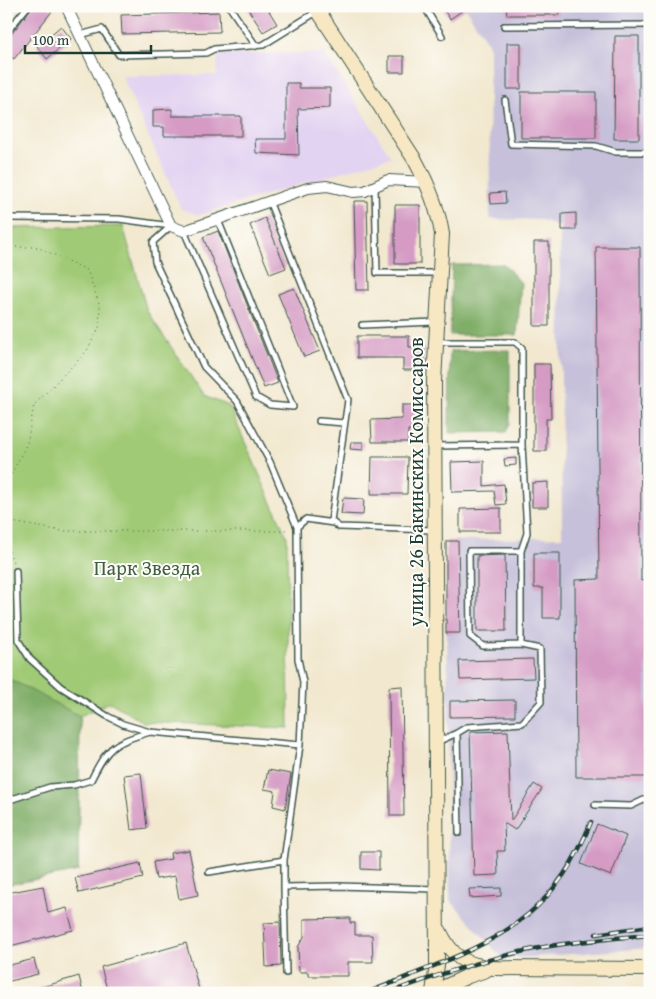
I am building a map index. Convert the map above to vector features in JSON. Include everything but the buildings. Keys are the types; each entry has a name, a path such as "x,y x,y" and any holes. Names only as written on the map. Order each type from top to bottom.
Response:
{"main road":[{"name":"улица 26 Бакинских Комиссаров","path":"316,8 415,160 427,182 439,216 442,234 435,342 434,530 437,965 433,992"},
{"path":"436,925 446,945 458,957 472,966 494,968 650,969"},
{"path":"433,992 468,976 494,968"}],"street":[{"path":"66,6 171,226 184,231 308,188 327,186 352,192 365,191 388,180 427,182"}],"lane":[{"path":"6,33 28,6"},
{"path":"229,6 256,46"},
{"path":"424,6 442,36"},
{"path":"80,34 102,29 119,55 206,53 214,49 263,45 316,8"},
{"path":"504,26 650,25"},
{"path":"505,100 511,144 596,146 616,152 650,152"},
{"path":"375,187 377,273 439,274"},
{"path":"269,201 348,400 331,521"},
{"path":"6,218 119,219 171,226"},
{"path":"184,231 256,398 270,405 293,407 218,220"},
{"path":"171,226 153,242 155,262 204,367 219,385 238,401 270,462 297,527 298,659 303,682 300,745 284,860 286,973"},
{"path":"362,325 436,322"},
{"path":"435,342 515,342 522,348 522,445 527,533 521,551 521,645"},
{"path":"319,422 344,423"},
{"path":"434,446 522,445"},
{"path":"297,527 306,519 331,521 339,527 434,530"},
{"path":"436,742 467,727 522,723 541,702 540,649 521,645 483,646 470,636 468,551 521,551"},
{"path":"16,570 18,640 30,659 61,687 107,716 123,724 150,732 300,745"},
{"path":"6,800 50,787 74,785 91,780 104,754 124,740 150,732"},
{"path":"458,733 459,833"},
{"path":"595,805 631,806 650,797"},
{"path":"209,872 284,860"},
{"path":"284,887 339,886 437,889"}],"path":[{"path":"6,247 37,247 87,270 100,306 99,328 86,352 34,405 27,444 6,485"},
{"path":"6,521 62,531 282,531 297,527"},
{"path":"6,542 16,570"}],"shaded area":[{"path":"464,6 650,6 650,948 503,959 450,900 446,541 562,537 560,226 541,220 490,219 489,45"},
{"path":"324,53 391,157 199,215 181,209 122,76 217,75 218,54"}],"green space":[{"name":"Парк Звезда","path":"123,226 147,311 204,396 229,406 287,537 289,728 143,722 110,702 80,716 78,871 6,885 6,228"},
{"path":"504,264 521,283 517,335 450,335 452,265"},
{"path":"510,350 510,424 506,432 449,433 450,351"},
{"path":"6,677 80,716 78,871 6,885"}],"railway":[{"path":"365,993 458,956 508,929 528,914 547,896 563,876 578,851 591,822"},
{"path":"596,934 650,926"},
{"path":"388,993 463,968 520,952 581,942 650,935"}]}
